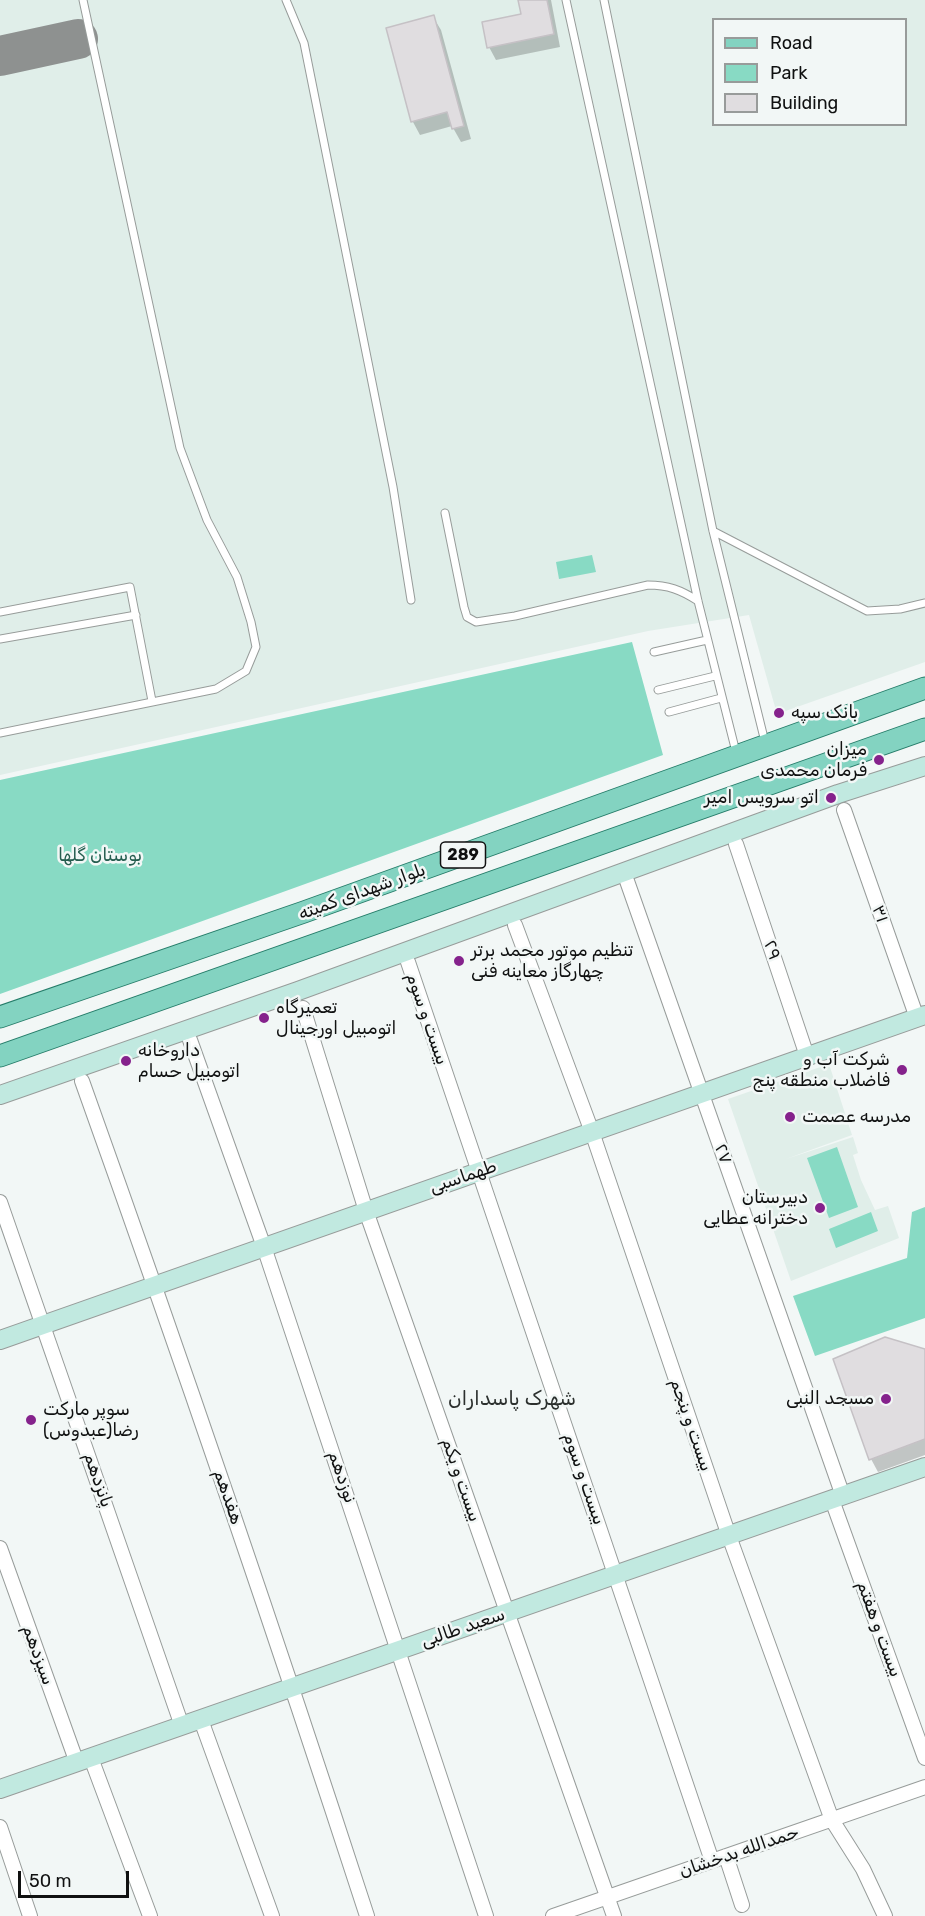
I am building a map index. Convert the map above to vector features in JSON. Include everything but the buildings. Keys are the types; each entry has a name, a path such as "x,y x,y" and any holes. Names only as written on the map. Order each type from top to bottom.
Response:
{"main road":[{"name":"بلوار شهدای کمیته","path":"0,1017 315,909 925,688"},
{"name":"بلوار شهدای کمیته","path":"0,1056 925,729"},
{"path":"874,747 898,749 925,745"}],"street":[{"path":"0,1095 298,990 838,794 924,769"},
{"name":"۳۱","path":"844,810 921,1016"},
{"name":"۲۹","path":"736,844 807,1056"},
{"name":"۲۷","path":"627,881 702,1093 838,1498"},
{"name":"بیست و پنجم","path":"515,925 592,1132 729,1536 832,1820 862,1869 885,1916"},
{"name":"بیست و سوم","path":"408,962 617,1575 719,1858 742,1905"},
{"name":"بیست و یکم","path":"303,1008 366,1211 614,1916"},
{"name":"طهماسبی","path":"0,1340 921,1016"},
{"name":"نوزدهم","path":"190,1040 264,1247 400,1650 486,1916"},
{"name":"هفدهم","path":"82,1081 293,1687 367,1916"},
{"name":"پانزدهم","path":"0,1202 45,1324 182,1726"},
{"name":"سعید طالبی","path":"0,1789 925,1467"},
{"name":"بیست و هفتم","path":"838,1498 925,1758"},
{"name":"سیزدهم","path":"0,1548 84,1760 150,1916"},
{"path":"201,1720 272,1916"},
{"name":"حمدالله بدخشان","path":"553,1916 925,1788"},
{"path":"0,1827 6,1862 30,1916"}],"lane":[{"path":"0,733 216,688 246,671 256,647 237,577 207,520 180,448 83,0"},
{"path":"286,0 304,43 393,487 411,600"},
{"path":"566,0 698,601 715,676 737,756"},
{"path":"604,0 713,531 766,746"},
{"path":"445,513 464,607 467,616 476,622 515,616 648,585 665,585 682,591 698,601"},
{"path":"713,531 867,611 900,609 925,603"},
{"path":"0,612 130,587 152,701"},
{"path":"0,639 136,615"},
{"path":"654,652 707,640"},
{"path":"658,690 715,676"},
{"path":"669,712 721,698"}],"shaded area":[{"path":"0,0 925,0 925,662 777,714 749,615 648,631 0,775"},
{"name":"دبیرستان دخترانه عطایی","path":"829,1064 852,1135 786,1159 853,1137 858,1153 853,1155 861,1180 875,1210 888,1206 899,1238 791,1281 728,1099"}],"green space":[{"path":"592,555 596,572 559,579 556,562"},
{"name":"بوستان گلها","path":"632,642 663,755 0,994 0,780"},
{"path":"837,1147 858,1207 829,1218 807,1158"},
{"path":"925,1207 925,1318 815,1356 793,1296 907,1258 912,1212"},
{"path":"871,1212 878,1231 836,1248 829,1229"}],"taxiway":[{"path":"0,56 78,39"}],"place":[{"name":"بانک سپه","path":"779,713"},
{"name":"میزان فرمان محمدی","path":"879,760"},
{"name":"اتو سرویس امیر","path":"831,798"},
{"name":"تنظیم موتور محمد برتر چهارگاز معاینه فنی","path":"459,961"},
{"name":"تعمیرگاه اتومبیل اورجینال","path":"264,1018"},
{"name":"داروخانه اتومبیل حسام","path":"126,1061"},
{"name":"شرکت آب و فاضلاب منطقه پنج","path":"902,1070"},
{"name":"مدرسه عصمت","path":"790,1117"},
{"name":"دبیرستان دخترانه عطایی","path":"820,1208"},
{"name":"مسجد النبی","path":"886,1399"},
{"name":"سوپر مارکت رضا(عبدوس)","path":"31,1420"}],"district":[{"name":"شهرک پاسداران","path":"512,1399"}]}
